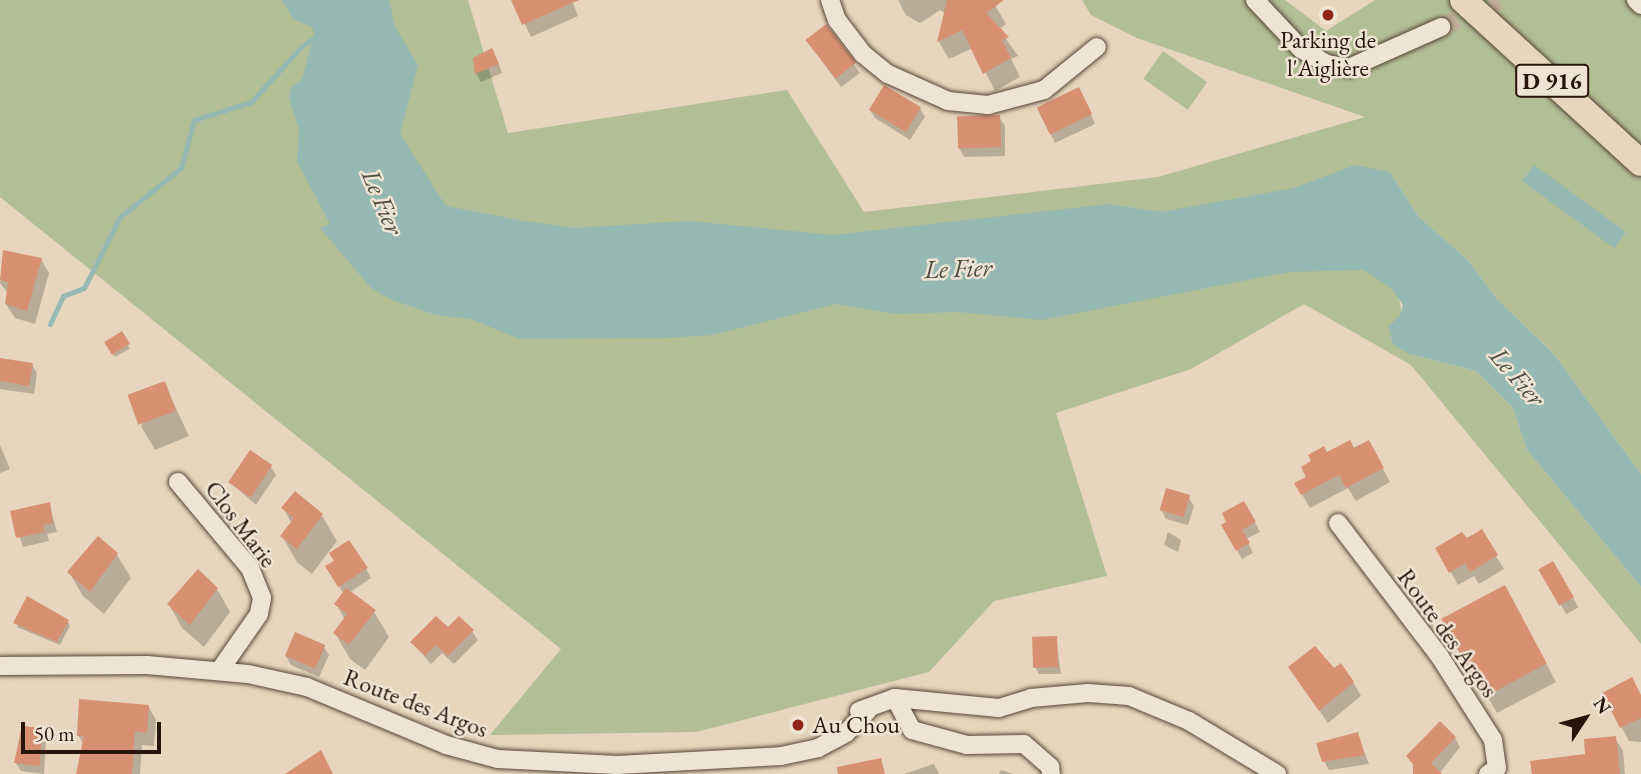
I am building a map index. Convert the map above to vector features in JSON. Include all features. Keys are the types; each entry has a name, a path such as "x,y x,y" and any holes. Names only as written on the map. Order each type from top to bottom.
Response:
{"highway":[{"name":"D 916","path":"1464,0 1641,163"}],"street":[{"path":"830,0 837,20 871,61 888,75 948,101 988,105 1044,90 1097,47"},
{"path":"1255,0 1301,50 1327,64 1349,68 1441,27"},
{"path":"1636,0 1641,5"},
{"name":"Clos Marie","path":"178,482 250,568 262,598 259,614 220,670"},
{"name":"Route des Argos","path":"1338,523 1440,657 1493,740 1497,768 1488,774"},
{"name":"Route des Argos","path":"0,667 147,665 220,670 307,687 446,745 498,759 617,765 781,756 818,748 863,708 868,710 895,698 913,698 923,691 944,694 959,704 999,708 1031,698 1076,694 1129,696 1189,721 1278,774"},
{"path":"895,698 912,730 967,745 1024,744 1050,767 1051,774"}],"green space":[{"path":"0,0 468,0 508,133 787,90 864,212 1158,177 1365,117 1137,38 1091,15 1082,0 1285,0 1326,31 1375,0 1641,0 1641,474 1554,354 1497,299 1467,259 1419,217 1390,172 1376,170 1409,354 1476,371 1513,408 1527,450 1641,587 1641,644 1411,365 1304,304 1191,369 1056,413 1107,576 994,601 929,672 696,732 490,735 561,649 0,197"},
{"path":"1163,51 1207,82 1188,110 1143,79"}],"water":[{"name":"Le Fier","path":"282,0 389,0 395,27 418,65 400,134 446,206 524,221 575,228 689,221 833,235 1109,204 1161,212 1294,188 1355,165 1390,172 1419,217 1467,259 1497,299 1554,354 1641,474 1641,587 1527,450 1513,408 1476,371 1409,354 1393,345 1388,326 1400,316 1403,305 1392,289 1364,270 1289,272 1042,320 958,312 896,314 836,304 712,335 666,338 519,339 471,319 436,315 392,300 371,288 320,228 330,224 297,161 299,130 289,98 291,88 302,79 314,34 312,27 293,19"},
{"path":"1534,165 1626,232 1614,248 1522,181"}],"building":[{"path":"511,0 579,0 522,25"},
{"path":"947,0 1004,0 986,13 1009,37 1002,40 1011,58 983,74 962,30 937,42"},
{"path":"826,24 856,63 836,79 806,40"},
{"path":"492,48 499,64 475,74 473,58"},
{"path":"884,85 921,107 906,132 869,110"},
{"path":"1079,87 1092,114 1050,135 1037,108"},
{"path":"1000,115 1001,147 958,148 957,117"},
{"path":"3,250 42,258 27,311 5,304 8,282 0,280"},
{"path":"122,331 130,344 112,355 104,342"},
{"path":"0,358 33,363 29,386 0,381"},
{"path":"165,381 176,411 138,425 127,395"},
{"path":"1350,440 1354,448 1369,440 1384,468 1346,488 1339,475 1301,495 1294,483 1306,477 1301,467 1311,461 1308,455 1324,446 1327,452"},
{"path":"250,450 272,465 251,497 228,482"},
{"path":"1166,488 1190,495 1184,517 1160,510"},
{"path":"295,491 323,514 297,549 280,536 294,518 281,508"},
{"path":"1244,501 1256,522 1242,530 1250,543 1236,551 1221,525 1226,522 1222,513"},
{"path":"50,502 53,523 43,525 45,532 16,538 10,511"},
{"path":"1482,529 1498,555 1470,572 1465,563 1449,573 1435,548 1462,532 1467,538"},
{"path":"98,536 118,553 90,592 67,572"},
{"path":"349,540 368,568 338,587 325,566 334,561 329,553"},
{"path":"1553,561 1574,597 1559,606 1538,570"},
{"path":"198,569 218,588 190,625 167,604"},
{"path":"1505,585 1547,664 1483,697 1441,619"},
{"path":"346,588 376,610 349,645 333,633 347,614 334,604"},
{"path":"27,596 69,620 57,642 13,623"},
{"path":"436,616 448,627 459,616 474,630 448,656 436,645 425,656 410,642"},
{"path":"295,632 325,645 315,669 285,656"},
{"path":"1057,636 1058,667 1033,668 1032,637"},
{"path":"1315,646 1334,668 1341,663 1354,682 1319,711 1288,667"},
{"path":"1632,677 1641,695 1641,718 1620,728 1602,693"},
{"path":"79,699 149,705 147,733 135,731 132,774 76,774 84,736 77,736"},
{"path":"1440,721 1456,737 1431,763 1442,774 1413,774 1413,764 1406,756"},
{"path":"22,726 42,728 40,766 14,763"},
{"path":"1358,732 1365,755 1322,762 1316,743"},
{"path":"1616,736 1620,774 1532,774 1530,761 1585,754 1584,739"},
{"path":"321,750 333,774 285,774"},
{"path":"881,758 885,774 838,774 837,767"}],"waterway":[{"path":"50,324 63,296 84,288 120,217 181,168 194,120 251,102 302,46 319,35"}],"tunnel":[{"path":"1441,27 1499,0"}],"place":[{"name":"Parking de l'Aiglière","path":"1328,15"},
{"name":"Au Chou","path":"798,725"}]}
